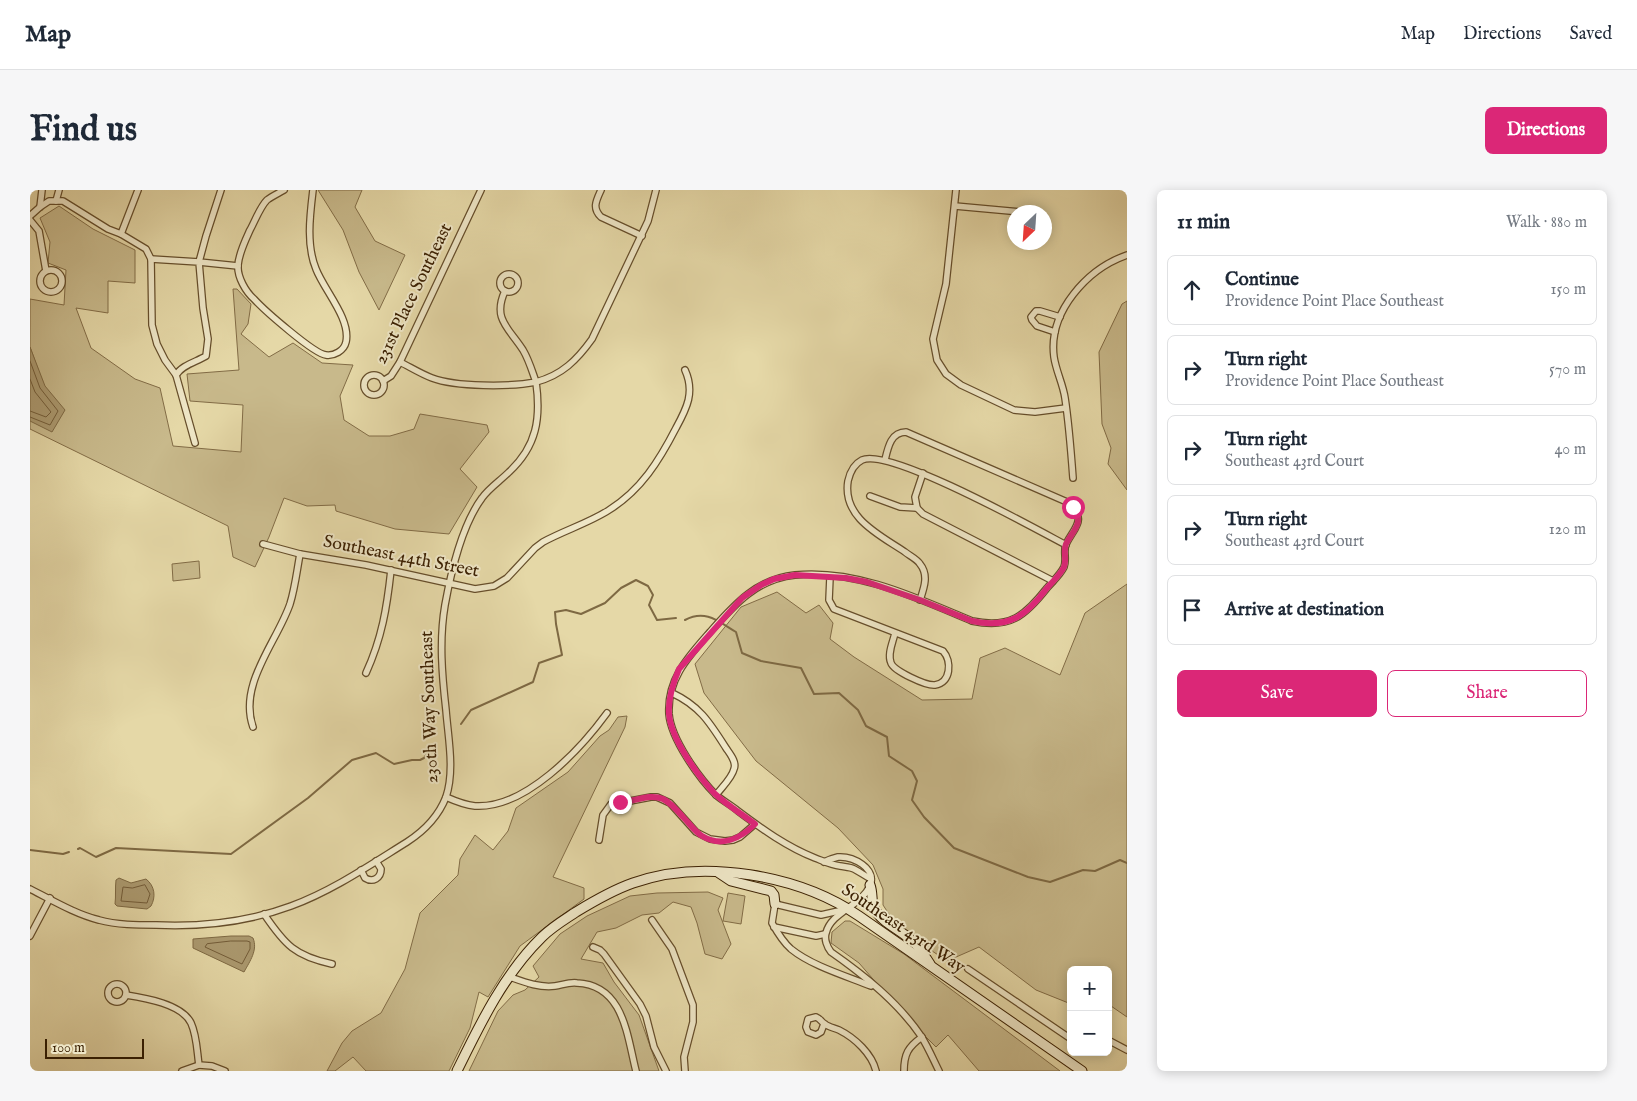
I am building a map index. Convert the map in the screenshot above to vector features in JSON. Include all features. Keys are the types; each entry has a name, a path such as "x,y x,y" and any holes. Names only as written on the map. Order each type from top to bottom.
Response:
{"main road":[{"path":"719,873 730,881 771,891 774,895 775,904"},
{"name":"Southeast 43rd Way","path":"457,1071 479,1027 510,977 519,963 543,936 592,902 646,879 681,874 719,873 754,875 781,881 819,894 848,909 1082,1071"},
{"path":"870,882 872,903 876,912 914,943 924,954 931,966"}],"street":[{"path":"40,207 42,190"},
{"path":"56,201 59,190"},
{"path":"121,234 138,190"},
{"path":"176,375 180,368 206,356 208,340 199,262 221,190"},
{"path":"284,190 267,200 242,247 238,266 242,282 253,299 311,348 324,355 338,353 345,345 347,332 340,314 316,268 310,221 313,190"},
{"name":"231st Place Southeast","path":"383,381 392,376 400,362 481,190"},
{"path":"601,190 596,202 598,214 642,236"},
{"path":"400,362 425,375 443,381 510,386 548,379 565,369 582,354 592,339 642,236 652,211 656,190"},
{"path":"956,190 946,284 933,339 935,354 941,367 952,379 1014,410 1035,412 1066,408"},
{"path":"46,270 40,230 30,218 40,207 50,202 63,201 108,229 121,234 146,249 151,259 152,325 157,344 165,360 176,375 195,443"},
{"path":"955,206 1007,211"},
{"path":"1074,478 1066,408 1054,357 1053,338 1060,317 1076,290 1089,276 1127,255"},
{"path":"151,259 238,266"},
{"path":"46,270 53,270 61,276 61,286 56,291 48,292 40,284 40,276 46,270"},
{"name":"230th Way Southeast","path":"30,889 93,918 124,924 208,925 247,919 290,906 315,895 419,835 432,819 446,797 450,778 441,653 443,612 448,584 456,557 476,507 491,488 517,464 531,443 538,420 539,404 536,382 523,350 502,318 500,311 500,304 505,291"},
{"path":"1055,332 1037,326 1032,317 1036,311 1040,311 1060,317"},
{"name":"Southeast 44th Street","path":"263,544 300,554 391,570 475,589 500,583 514,572 535,548 543,542 598,516 628,496 650,473 662,456 684,413 690,390 690,381 685,370"},
{"path":"870,882 855,870 824,862 787,845 716,795 676,737 669,715 672,694 679,669 736,603 750,591 774,579 795,575 830,576 867,582 920,600 972,621 986,624 1008,621 1025,613 1036,604 1063,568 1066,545 1078,525 1077,512 1073,507 1058,496 906,432 900,432 892,439 885,460"},
{"path":"920,600 926,580 921,564 864,524 856,516 850,504 848,483 854,466 863,459 885,460 923,473 1066,545"},
{"path":"923,473 916,498 917,508 923,514 1053,581"},
{"path":"870,496 900,508 917,508"},
{"path":"253,727 249,710 254,684 290,603 300,554"},
{"path":"366,673 380,639 391,570"},
{"path":"830,576 829,600 834,609 939,648 947,655 949,661 946,678 942,682 933,685 894,668 889,657 895,633"},
{"path":"672,694 690,704 705,716 733,758 735,767 733,772 716,795"},
{"path":"446,797 476,806 501,803 524,793 575,752 607,713"},
{"path":"599,840 603,815 608,807 616,802 651,797 657,797 670,803 696,832 710,839 733,840 740,837 755,824"},
{"path":"824,862 838,857 855,860 865,865 869,870 870,882 864,894 830,925 826,934 826,940 831,952 861,973 904,1014 922,1037 939,1071"},
{"path":"361,870 367,880 376,879 380,875 381,868 376,861"},
{"path":"30,936 50,898"},
{"path":"848,909 821,916 775,904 772,920 774,927 787,944 799,954 875,988"},
{"path":"264,914 278,934 293,949 314,960 332,964"},
{"path":"821,916 830,925"},
{"path":"652,920 672,949 693,1005 693,1022 684,1057 685,1071"},
{"path":"774,927 816,936 826,934"},
{"path":"593,947 604,954 640,1004 646,1016 654,1047 666,1071"},
{"path":"968,969 1067,1036"},
{"path":"510,977 543,986 554,987 578,983 602,990 617,1005 623,1017 636,1071"},
{"path":"126,995 170,1006 183,1012 192,1024 199,1065"},
{"path":"824,1024 844,1033 860,1046 874,1065 876,1071"},
{"path":"904,1071 906,1052 912,1043 922,1037"},
{"path":"1112,1042 1127,1050"},
{"path":"182,1071 199,1065 212,1066 225,1071"}],"shaded area":[{"path":"318,190 362,190 355,207 375,241 405,255 379,310 359,272 343,230"},
{"path":"59,206 93,229 135,250 135,283 108,281 108,313 76,308 91,348 135,379 160,388 173,446 241,452 243,405 190,401 187,374 239,370 233,289 237,289 251,304 248,324 241,334 269,357 293,343 322,363 353,365 340,396 344,420 369,436 390,436 414,429 420,414 487,425 489,432 460,469 477,487 449,534 395,529 336,511 335,505 307,506 284,498 255,567 233,557 228,526 30,429 30,353 40,375 30,347 30,299 64,305 66,270 48,263 50,242 40,218"},
{"path":"1127,301 1127,490 1108,464 1111,448 1102,424 1099,352 1122,304"},
{"path":"199,561 200,578 173,581 172,564"},
{"path":"1127,584 1127,1017 1112,1007 1112,966 1067,966 1067,1002 1036,990 979,947 947,961 898,928 883,905 883,889 873,865 838,828 756,761 704,693 695,664 741,607 777,592 806,613 819,605 833,623 830,639 854,657 922,700 972,699 980,658 1005,648 1060,675 1085,613"},
{"path":"627,716 625,727 553,877 584,888 584,899 520,946 488,997 479,992 470,1028 449,1071 366,1071 353,1057 335,1071 327,1071 342,1043 352,1031 381,1013 405,969 420,913 458,875 460,859 475,835 493,850 508,831 516,808 568,772 600,736 609,730 618,717"},
{"path":"708,892 723,898 718,910 731,944 722,959 705,954 691,907 673,902 659,913 642,915 616,928 597,932 581,959 603,963 614,982 639,1015 659,1071 469,1071 498,1011 513,995 525,990 539,977 533,966 560,934 587,916 630,896 657,893"},
{"path":"728,893 745,896 741,924 723,921"},
{"path":"845,921 850,921 904,954 1060,1071 979,1071 948,1035 936,1047 905,1016 859,963 831,943 832,932"}],"water":[{"path":"30,347 45,386 65,410 52,432 30,421"},
{"path":"119,878 131,883 146,879 154,892 151,906 147,909 117,906 115,904 116,880"},
{"path":"249,936 253,938 254,951 244,972 193,948 193,939"}],"waterway":[{"path":"461,724 471,710 533,682 539,663 562,655 555,612 566,610 581,614 605,603 621,588 636,580 648,586 653,595 649,605 657,620 676,618"},
{"path":"685,620 699,616 712,618 736,632 742,653 761,661 801,668 814,694 839,693 858,710 866,726 887,737 889,756 912,771 917,781 912,800 924,817 954,848 1028,877 1050,882 1083,870 1095,871 1120,860 1127,863"},
{"path":"78,849 80,848 96,857 116,848 231,854 308,798 352,760 376,753 394,764 420,760 424,758 431,748"},
{"path":"30,850 63,854 69,852"}],"route":[{"path":"620,802 651,797 663,799 670,803 696,832 704,837 718,841 733,840 740,837 755,824 716,795 703,779 676,737 669,715 675,679 679,669 736,603 750,591 774,579 795,575 846,578 886,588 972,621 986,624 1008,621 1017,618 1036,604 1063,568 1066,545 1078,525 1077,512 1073,507"}]}
